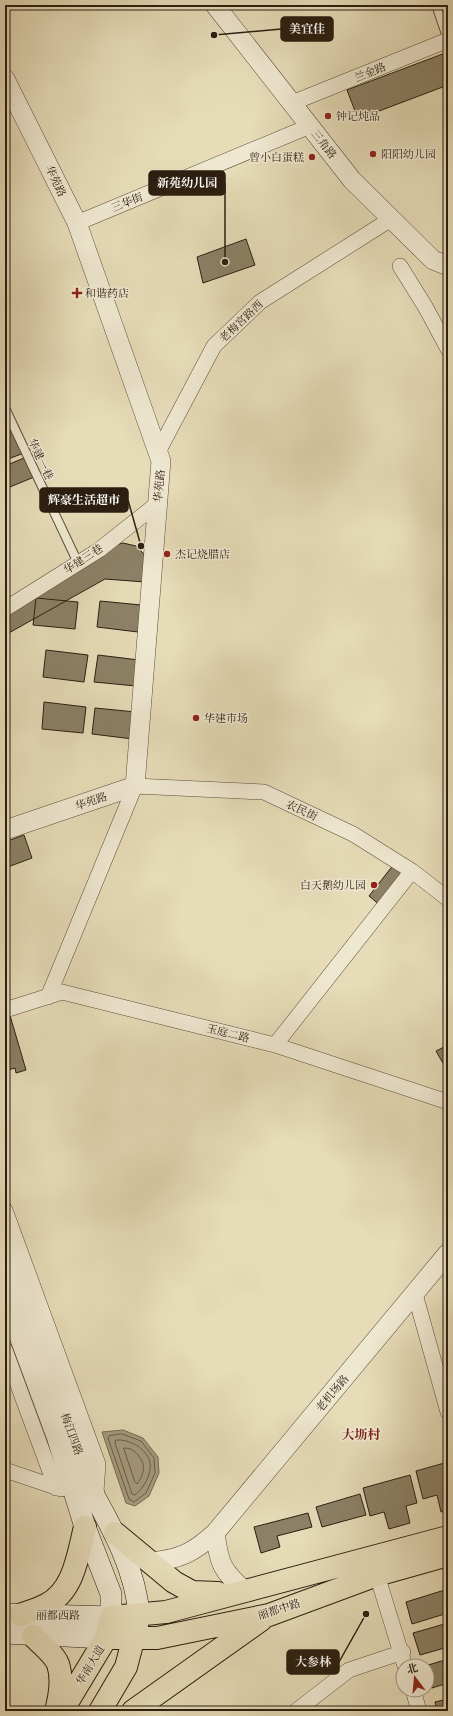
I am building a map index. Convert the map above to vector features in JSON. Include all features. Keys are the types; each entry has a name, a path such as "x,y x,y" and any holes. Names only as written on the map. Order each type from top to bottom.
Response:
{"main road":[{"name":"梅江四路","path":"5,1252 95,1497 115,1533 138,1595 139,1615"},
{"name":"梅江四路","path":"5,1296 57,1436 65,1490 85,1527 111,1594 111,1616"},
{"path":"12,1614 46,1605 60,1595 69,1582 74,1570 85,1527"},
{"path":"115,1533 174,1582 192,1592 210,1594 246,1592"},
{"path":"111,1616 166,1612 246,1592 448,1536"},
{"name":"丽都中路","path":"106,1638 158,1638 269,1614 377,1575 448,1555"},
{"name":"丽都西路","path":"12,1614 111,1616"},
{"path":"134,1711 269,1614"},
{"path":"100,1711 126,1667 139,1615"},
{"name":"华南大道","path":"62,1711 106,1638 111,1616"},
{"name":"丽都西路","path":"5,1633 33,1636 106,1638"},
{"path":"33,1636 58,1664 61,1684 60,1700 56,1711"}],"street":[{"name":"三角路","path":"215,5 352,180 433,260 448,266"},
{"name":"兰金路","path":"292,103 448,40"},
{"name":"华苑路","path":"5,79 76,223 161,461 135,786 5,830"},
{"name":"三华街","path":"76,223 310,126"},
{"name":"老梅宮路西","path":"158,452 214,346 260,302 391,219"},
{"path":"400,266 426,308 448,350"},
{"name":"华建三巷","path":"5,609 99,550 158,504"},
{"path":"48,997 135,786"},
{"name":"农民街","path":"135,786 264,792 354,834 412,871 448,899"},
{"path":"275,1045 412,871"},
{"name":"玉庭二路","path":"5,1010 62,992 275,1045 448,1102"},
{"path":"5,1210 98,1464 95,1497"},
{"name":"老机场路","path":"151,1562 172,1560 187,1555 201,1546 215,1533 415,1294 448,1252"},
{"path":"415,1294 448,1412"},
{"path":"5,1350 65,1490"},
{"path":"5,1470 65,1490"},
{"path":"215,1533 217,1554 225,1573 246,1592"},
{"path":"296,1711 349,1670 403,1657 377,1575"},
{"path":"415,1698 419,1711"}],"lane":[{"path":"436,5 448,40"},
{"name":"华建一巷","path":"5,408 78,563"}],"water":[{"path":"123,1430 143,1438 158,1457 159,1473 149,1496 135,1506 126,1503 102,1432"}],"building":[{"path":"448,52 448,85 358,119 347,90"},
{"path":"246,239 255,265 203,283 197,257"},
{"path":"18,425 27,452 5,460 5,430"},
{"path":"31,455 39,475 5,489 5,466"},
{"path":"123,543 136,546 146,556 145,582 105,579 7,634 5,631 5,617 111,546"},
{"path":"36,598 78,602 75,629 33,625"},
{"path":"100,601 141,605 138,632 97,627"},
{"path":"46,650 88,655 84,682 43,677"},
{"path":"98,655 139,660 136,686 94,682"},
{"path":"44,702 86,707 83,733 42,729"},
{"path":"95,708 136,712 133,739 92,734"},
{"path":"24,835 32,858 5,868 5,842"},
{"path":"394,864 406,873 381,906 369,896"},
{"path":"9,1012 26,1070 16,1073 15,1068 5,1071 5,1013"},
{"path":"448,1045 448,1072 436,1051"},
{"path":"448,1462 448,1510 441,1512 437,1495 423,1499 416,1471"},
{"path":"410,1475 417,1503 406,1506 410,1523 389,1529 384,1512 370,1516 363,1488"},
{"path":"360,1494 366,1515 322,1527 316,1507"},
{"path":"308,1513 312,1527 277,1536 280,1547 261,1553 254,1527"},
{"path":"448,1589 448,1613 412,1624 406,1602"},
{"path":"448,1623 448,1647 420,1655 413,1633"},
{"path":"448,1659 448,1683 435,1687 435,1663"},
{"path":"448,1699 448,1711 437,1711 435,1702"}],"place":[{"name":"美宜佳","path":"214,35"},
{"name":"钟记炖品","path":"328,116"},
{"name":"阳阳幼儿园","path":"373,154"},
{"name":"曾小白蛋糕","path":"312,157"},
{"name":"新苑幼儿园","path":"225,262"},
{"name":"和谐药店","path":"77,293"},
{"name":"辉豪生活超市","path":"141,546"},
{"name":"杰记烧腊店","path":"167,554"},
{"name":"华建市场","path":"196,718"},
{"name":"白天鹅幼儿园","path":"374,885"},
{"name":"大参林","path":"366,1614"}],"district":[{"name":"大坜村","path":"361,1434"}]}
